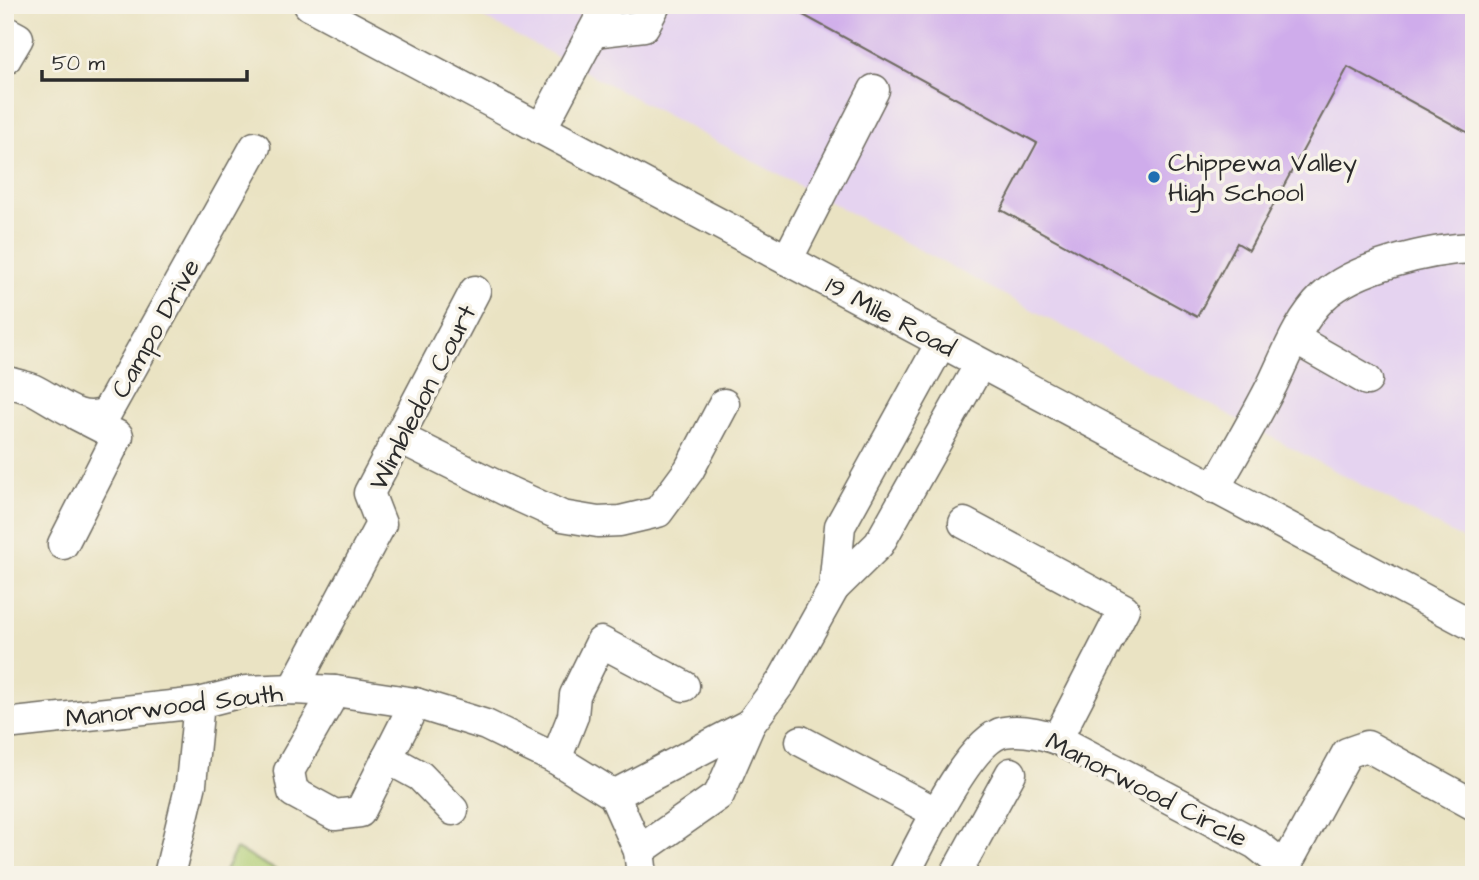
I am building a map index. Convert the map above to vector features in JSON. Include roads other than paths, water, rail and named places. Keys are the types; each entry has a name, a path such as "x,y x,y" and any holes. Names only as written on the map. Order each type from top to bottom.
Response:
{"street":[{"name":"19 Mile Road","path":"309,5 1474,626"},
{"path":"541,129 607,5"},
{"path":"593,32 644,26 655,5"},
{"path":"5,31 18,38 5,60"},
{"path":"787,260 874,90"},
{"name":"Campo Drive","path":"5,381 31,389 77,414 96,418 107,412 255,147"},
{"path":"1214,489 1249,430 1295,339 1321,298 1342,281 1370,270 1452,248 1474,248"},
{"name":"Wimbledon Court","path":"293,689 381,524 369,493 475,291"},
{"path":"1295,339 1367,380"},
{"path":"834,588 840,526 941,343"},
{"path":"750,724 614,795 640,863 719,795 750,724 782,681 834,588 879,544 980,364"},
{"path":"398,437 562,516 598,522 620,522 658,512 689,470 724,404"},
{"path":"63,544 118,436 77,414"},
{"path":"964,523 1124,609 1057,739"},
{"path":"556,759 573,716 575,695 601,642 684,686"},
{"name":"Manorwood South","path":"5,724 199,703 246,691 335,691 415,703 486,725 556,759 614,795"},
{"path":"335,691 289,771 293,793 335,815 360,812 415,703"},
{"path":"169,875 191,784 199,703"},
{"name":"Manorwood Circle","path":"904,875 937,813 974,754 1002,732 1036,732 1057,739 1256,844 1286,871"},
{"path":"801,741 937,813"},
{"path":"1286,871 1347,753 1367,746 1474,805"},
{"path":"387,758 420,776 453,810"},
{"path":"955,875 1011,773"}],"place":[{"name":"Chippewa Valley High School","path":"1154,177"}]}
